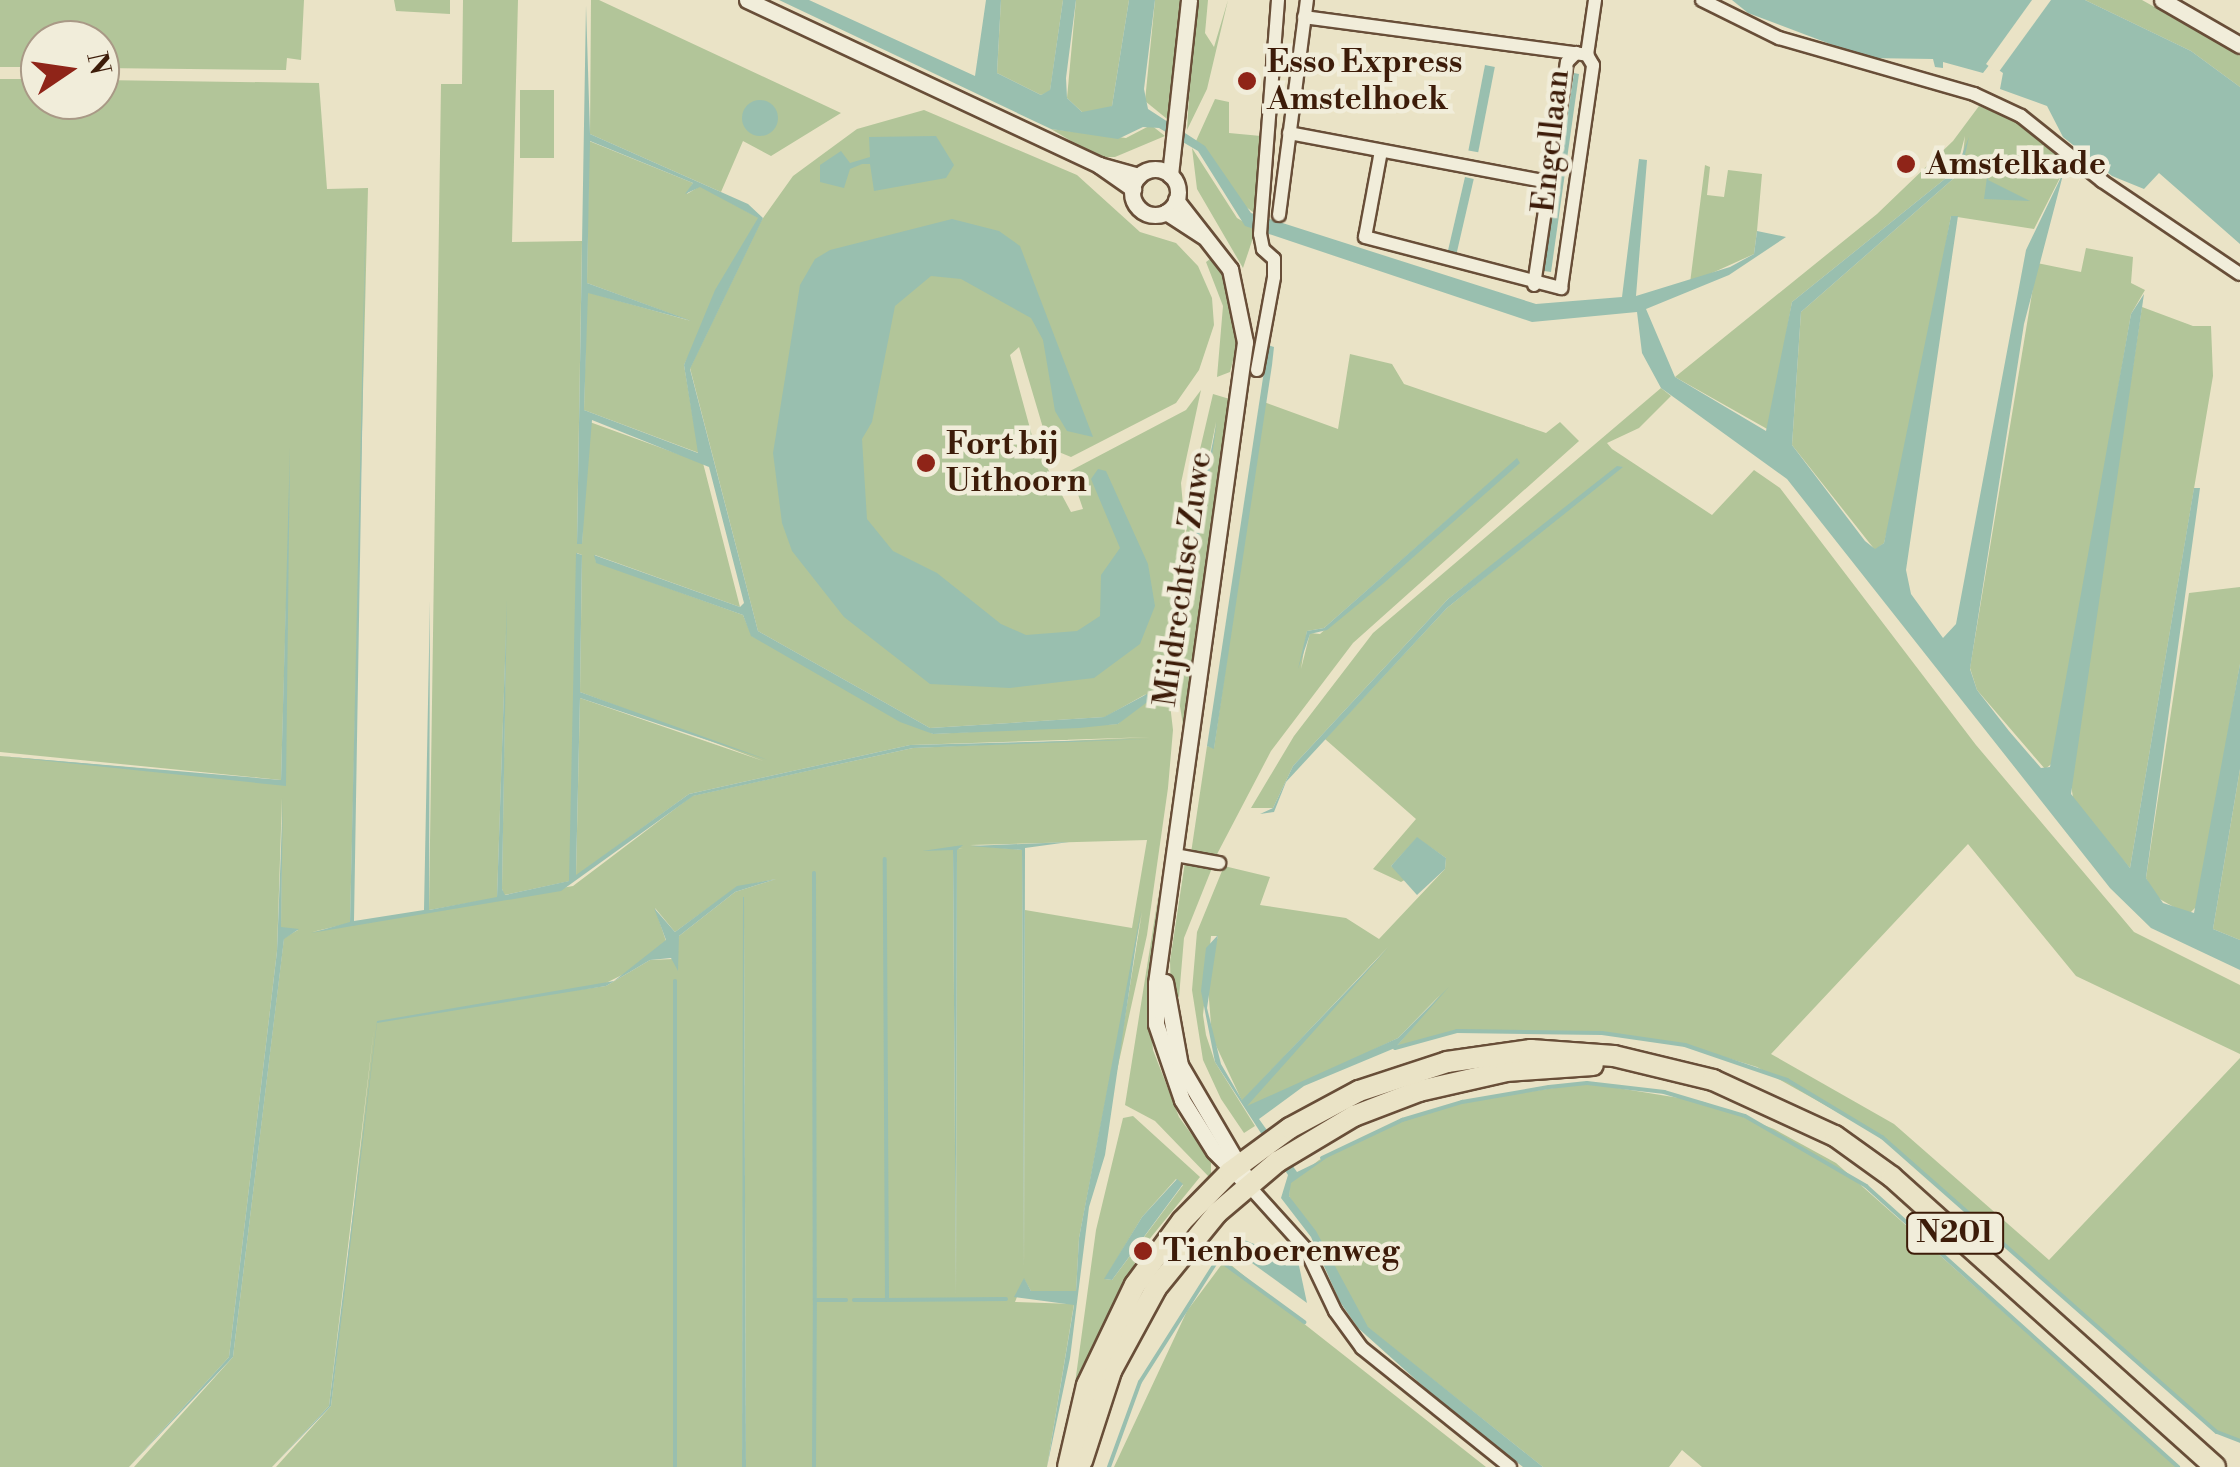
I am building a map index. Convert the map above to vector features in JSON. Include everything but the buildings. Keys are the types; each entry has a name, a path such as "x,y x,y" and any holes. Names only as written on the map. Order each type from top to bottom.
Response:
{"main road":[{"name":"N201","path":"1068,1467 1087,1386 1135,1284 1182,1221 1235,1168 1354,1116 1452,1082 1531,1068 1655,1066 1745,1090 1862,1154 2215,1467"},
{"name":"N201","path":"1081,1467 1098,1408 1135,1322 1174,1262 1276,1150"}],"street":[{"path":"747,0 1136,183 1164,172"},
{"path":"1171,206 1164,172 1178,123 1189,0"},
{"path":"1257,370 1274,277 1274,259 1263,249 1260,234 1278,0"},
{"path":"1279,216 1307,0"},
{"name":"Engellaan","path":"1582,54 1593,65 1561,288 1534,285 1567,62 1582,54 1595,0"},
{"path":"1702,0 1779,38 1974,94 2021,116 2102,182 2240,274"},
{"path":"2162,0 2240,45"},
{"path":"1304,17 1461,36 1500,48 1582,54"},
{"path":"1289,133 1548,182"},
{"path":"1381,151 1365,237 1534,285"},
{"name":"Mijdrechtse Zuwe","path":"1136,183 1142,211 1171,206 1206,238 1236,283 1246,342 1164,938 1156,1024 1166,1066 1248,1185"},
{"path":"1175,856 1219,863"},
{"path":"1248,1185 1305,1248 1335,1311 1362,1348 1510,1467"}],"shaded area":[{"path":"0,0 304,0 301,60 287,58 286,70 120,68 120,20 20,20 20,67 0,67"},
{"path":"394,0 450,0 450,14 396,11"},
{"path":"463,0 518,0 512,242 582,241 577,543 582,544 587,421 703,463 740,607 595,555 596,562 743,615 752,636 933,734 1118,724 1146,694 1105,717 930,728 758,631 690,368 761,221 793,176 857,129 924,110 1077,175 1140,232 1176,243 1198,266 1212,298 1214,325 1199,370 1176,403 1071,457 1049,448 1019,347 1010,355 1034,443 1071,512 1083,509 1070,471 1186,410 1201,390 1181,483 1185,529 1165,661 1173,730 1168,788 1147,935 1114,1084 1142,912 1079,1238 1076,1292 1031,1291 1024,1279 1015,1302 1074,1304 1047,1467 746,1467 744,920 742,1467 276,1467 331,1406 374,1028 329,1406 272,1467 134,1467 233,1357 284,938 298,930 281,928 282,798 277,951 229,1357 129,1467 0,1467 0,756 286,781 286,607 281,780 0,752 0,79 20,79 20,120 120,120 120,80 319,83 327,189 368,188 350,923 312,932 573,886 692,796 913,748 1151,737 910,745 689,794 576,876 580,698 766,762 580,692 582,555 577,553 570,881 504,895 502,889 506,632 497,898 429,910 441,84 462,84","holes":["1147,840 1132,928 1025,910 1024,1269 1022,850 970,845","963,848 957,849 956,1298 953,849","776,879 735,892 679,936 673,959 650,960 606,986 547,994 602,985 626,973 666,941 655,908 675,932 737,887"]},
{"path":"591,0 599,0 841,113 771,156 743,141 721,192 590,134"},
{"path":"779,0 809,0 975,76 986,0 1001,0 997,73 1041,95 1050,90 1063,0 1076,0 1067,98 1082,112 1112,106 1129,0 1155,0 1144,89 1148,109 1205,146 1251,213 1536,304 1622,297 1639,159 1647,160 1636,296 1730,267 1754,254 1757,231 1786,237 1729,275 1646,309 1675,377 1766,431 1792,302 1956,170 1969,137 1961,172 1801,312 1792,445 1865,541 1875,549 1884,543 1951,216 1958,216 1906,570 1911,594 1943,638 1956,624 2026,250 2064,171 2024,324 1970,669 1977,690 2009,731 2041,768 2050,767 2131,314 2144,294 2071,794 2130,868 2194,488 2200,488 2146,878 2163,903 2194,913 2240,664 2240,769 2213,929 2240,940 2240,970 2151,928 2110,888 1787,479 1661,388 1642,353 1637,312 1532,322 1245,226 1198,151 1159,128 1143,127 1118,139 1051,129"},
{"path":"1001,0 1063,0 1050,91 1041,95 997,73"},
{"path":"1076,0 1129,0 1112,106 1105,112 1082,112 1067,98"},
{"path":"1155,0 1182,0 1172,123 1145,101"},
{"path":"1195,0 1208,0 1205,33 1214,47 1228,0 1207,89 1187,130"},
{"path":"1732,0 2085,0 2191,51 2240,87 2240,244 2159,173 2144,189 2112,176 2063,137 2047,106 2000,89 2003,73 1990,64 1983,73 1943,62 1943,68 1935,67 1933,59 1867,58 1748,13"},
{"path":"2085,0 2142,0 2233,51 2240,56 2240,87 2191,51"},
{"path":"586,5 590,134 748,204 763,218 690,369 758,631 930,728 1104,717 1147,694 1150,700 1118,724 1079,728 933,734 900,722 751,636 743,615 596,563 594,555 740,607 744,603 709,467 592,420 582,544 577,544","holes":["590,141 693,183 685,194 700,187 758,218 715,290 684,365 698,453 584,410 588,293 692,321 587,283"]},
{"path":"1485,65 1495,67 1478,152 1468,150"},
{"path":"1574,73 1579,74 1551,272 1544,271"},
{"path":"520,90 554,90 554,158 520,158"},
{"path":"1215,99 1229,102 1229,133 1261,136 1257,215 1242,204 1196,141"},
{"path":"760,100 773,105 778,118 773,131 760,136 747,131 742,118 747,105"},
{"path":"1979,106 2021,123 2068,162 2034,229 1951,216 1910,441 1884,543 1875,550 1792,445 1801,312 1961,172 1965,136 1956,170 1792,302 1769,430 1675,377 1877,214 1953,141"},
{"path":"1151,125 1165,136 1115,157 1098,157 1051,129 1126,138"},
{"path":"936,136 954,165 946,178 874,191 870,164 862,164 850,169 844,188 820,182 820,165 841,151 850,163 870,157 869,137"},
{"path":"589,141 693,183 687,194 700,186 759,218 684,365 699,453 584,410 587,292 691,321 587,283"},
{"path":"1192,148 1237,218 1256,229 1243,268 1197,189"},
{"path":"1991,148 1988,180 2030,201 1984,199"},
{"path":"1705,165 1710,167 1707,195 1724,197 1728,170 1762,174 1757,231 1754,254 1690,283"},
{"path":"1465,177 1474,179 1457,253 1448,251"},
{"path":"366,199 354,921 424,910 430,600 429,910 497,897 507,599 502,889 505,895 569,881 576,553 582,555 580,692 768,760 580,698 576,875 689,794 910,745 1151,739 913,748 693,796 561,891 311,933 350,922"},
{"path":"952,219 999,231 1020,246 1093,437 1067,431 1055,411 1043,340 1031,318 961,279 931,276 895,306 872,422 862,439 867,519 893,551 937,573 1001,624 1026,635 1077,631 1100,616 1101,575 1120,548 1091,479 1098,469 1106,471 1148,564 1155,606 1140,644 1094,678 1010,688 930,684 844,617 792,551 782,523 773,453 800,285 815,259 830,250"},
{"path":"2086,248 2133,257 2131,283 2145,290 2131,314 2054,762 2045,769 1977,690 1970,668 2037,263 2081,272"},
{"path":"1213,257 1234,300 1238,342 1230,372 1217,377 1223,306 1206,262"},
{"path":"2142,307 2193,326 2211,326 2213,376 2130,868 2074,805 2070,777"},
{"path":"1268,345 1274,347 1272,365 1214,749 1207,746"},
{"path":"1350,354 1392,364 1404,384 1546,433 1560,422 1579,441 1353,643 1271,751 1215,858 1191,853 1207,746 1214,748 1264,402 1338,429","holes":["1517,459 1320,634 1310,633 1301,669 1307,631 1324,628"]},
{"path":"1661,388 1671,396 1639,428 1607,443 1612,449 1712,515 1754,470 1780,488 1976,745 2134,932 2240,985 2240,1054 2076,976 1968,844 1771,1054 1894,1124 2049,1260 2240,1058 2240,1441 2217,1432 1882,1137 1757,1067 1685,1045 1602,1033 1457,1031 1395,1048 1440,995 1398,1038 1254,1107 1245,1106 1388,947 1242,1101 1212,1037 1207,975 1203,1015 1206,1035 1215,1062 1255,1126 1244,1133 1221,1099 1203,1060 1192,990 1197,932 1224,866 1270,877 1260,905 1346,918 1379,939 1445,869 1446,858 1417,838 1391,866 1408,878 1401,882 1373,869 1416,819 1325,739 1447,608 1621,466 1448,599 1293,766 1273,808 1251,808 1294,736 1373,633","holes":["1211,936 1218,936 1207,973"]},
{"path":"1213,394 1233,400 1183,725 1173,663 1190,492","holes":["1216,422 1185,618 1197,518"]},
{"path":"1217,422 1207,489 1186,618 1197,518"},
{"path":"290,446 286,786 0,756 281,780"},
{"path":"1517,458 1520,463 1384,583 1327,630 1310,634 1298,669 1307,631 1324,628"},
{"path":"1617,466 1623,467 1447,608 1286,782 1274,812 1260,814 1273,808 1293,766 1448,599"},
{"path":"2240,587 2240,664 2198,905 2188,915 2156,897 2146,878 2189,593"},
{"path":"2240,769 2240,940 2213,929"},
{"path":"283,797 281,927 299,929 284,939 233,1357 129,1467 229,1357 277,951"},
{"path":"1417,837 1446,858 1445,869 1417,895 1391,866"},
{"path":"1069,842 1025,848 1024,1269 1022,850 970,846"},
{"path":"963,845 957,850 956,1299 953,850 922,851"},
{"path":"1185,862 1212,868 1184,938 1179,997 1171,995 1170,961"},
{"path":"776,879 735,892 679,936 678,971 671,958 650,960 606,986 377,1023 331,1406 272,1467 329,1406 377,1021 614,981 666,940 654,908 675,932 737,886"},
{"path":"1159,891 1148,987 1153,1050 1179,1117 1211,1161 1211,1179 1155,1121 1125,1105"},
{"path":"744,897 746,1467 742,1467"},
{"path":"1141,910 1105,1155 1089,1207 1070,1358 1047,1467 1074,1305 1014,1297 1024,1278 1031,1291 1076,1291 1079,1238"},
{"path":"1218,935 1207,1008 1221,1064 1242,1100 1389,947 1247,1106 1398,1038 1449,987 1395,1048 1304,1086 1259,1119 1297,1172 1328,1157 1291,1183 1289,1196 1316,1231 1368,1327 1543,1467 1523,1467 1443,1404 1358,1328 1340,1302 1311,1237 1281,1198 1288,1175 1215,1062 1201,991 1206,948"},
{"path":"1587,1083 1704,1102 1774,1129 1836,1163 2178,1467 1702,1467 1682,1450 1669,1467 1543,1467 1368,1328 1289,1196 1290,1183 1319,1160 1402,1120 1462,1102"},
{"path":"1133,1116 1200,1177 1139,1252 1067,1442 1096,1230 1123,1118","holes":["1176,1179 1183,1185 1112,1280 1105,1279 1142,1217"]},
{"path":"1177,1179 1183,1184 1112,1280 1104,1279 1142,1217"},
{"path":"1244,1240 1298,1261 1307,1303 1230,1247"},
{"path":"1225,1260 1486,1467 1114,1467 1187,1311"}],"pier":[{"path":"2032,0 2051,0 1998,73 1986,64"}],"waterway":[{"path":"854,1300 887,1300 885,859"},
{"path":"814,873 815,1300 846,1300"},
{"path":"675,981 675,1467"},
{"path":"1395,1048 1457,1031 1602,1033 1685,1045 1787,1080 1882,1137 2217,1432 2240,1441"},
{"path":"1322,1158 1402,1120 1462,1102 1587,1083 1664,1092 1745,1116 1866,1186 2178,1467"},
{"path":"1109,1467 1140,1382 1218,1259 1304,1322"},
{"path":"887,1300 1006,1299"},
{"path":"814,1467 815,1300"}],"place":[{"name":"Esso Express Amstelhoek","path":"1247,81"},
{"name":"Amstelkade","path":"1906,164"},
{"name":"Fort bij Uithoorn","path":"926,463"},
{"name":"Tienboerenweg","path":"1143,1251"}]}
